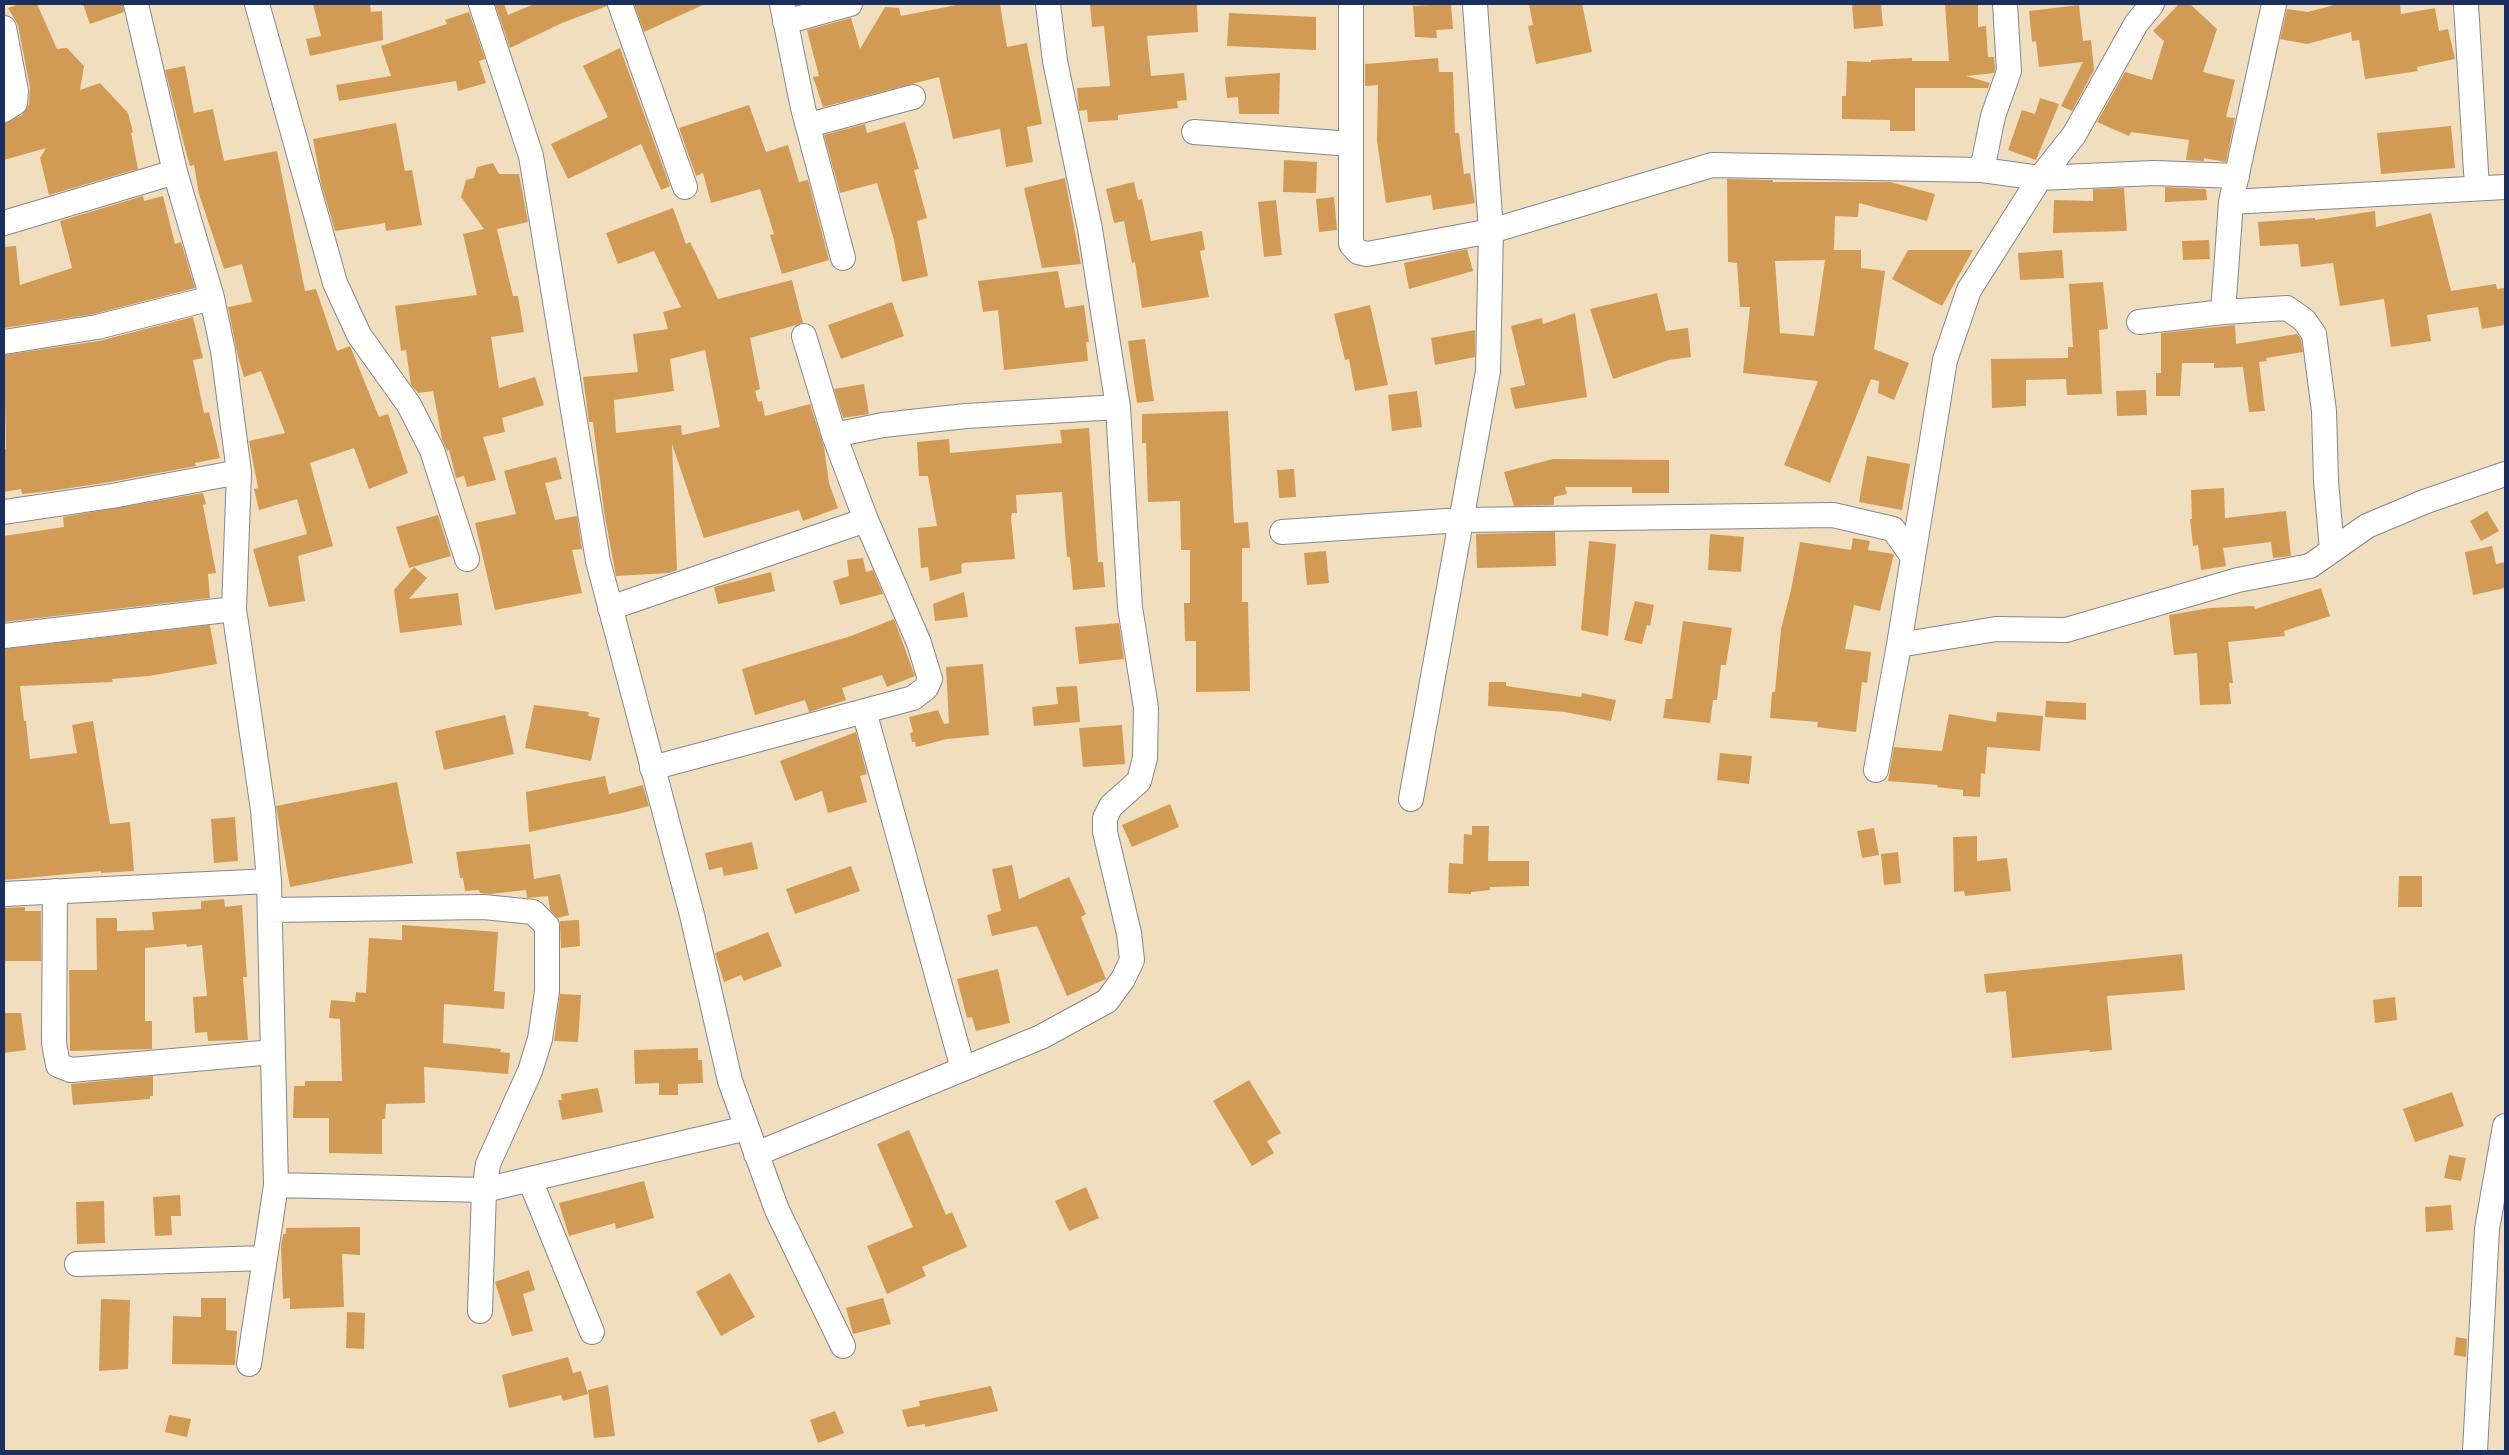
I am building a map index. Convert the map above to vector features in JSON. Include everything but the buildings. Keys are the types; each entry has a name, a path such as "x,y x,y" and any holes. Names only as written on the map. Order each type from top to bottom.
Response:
{"street":[{"path":"136,4 174,172 212,298 223,351 239,472 234,609 263,810 269,880 276,1185 249,1364"},
{"path":"258,4 335,283 359,335 409,405 432,450 467,559"},
{"path":"481,4 532,156 598,560 692,915 730,1081 777,1210 842,1346"},
{"path":"620,4 685,187"},
{"path":"843,258 783,13 850,4"},
{"path":"756,1154 1042,1037 1107,1001 1124,979 1132,960 1129,933 1105,832 1105,818 1111,806 1139,781 1144,758 1146,708 1130,608 1118,407 1090,229 1056,61 1048,4"},
{"path":"1351,4 1350,244 1358,252 1367,254 1492,231 1712,165 1982,170 2040,178 2154,173 2237,176"},
{"path":"1411,799 1488,371 1492,231 1475,4"},
{"path":"1982,170 1993,116 2009,70 2005,4"},
{"path":"1876,770 1945,360 1969,290 2040,178 2074,135 2136,24 2152,4"},
{"path":"2223,312 2231,202 2274,4"},
{"path":"2466,4 2477,188"},
{"path":"4,28 16,91 16,103 4,110"},
{"path":"809,125 913,97"},
{"path":"1194,132 1350,144"},
{"path":"4,223 174,172"},
{"path":"2231,202 2505,187"},
{"path":"4,342 98,327 212,298"},
{"path":"2139,322 2223,312 2287,308 2304,320 2314,334 2324,411 2326,481 2332,550"},
{"path":"652,768 913,698 926,688 930,679 919,643 866,520 834,435 804,336"},
{"path":"834,435 883,425 966,416 1118,407"},
{"path":"4,512 112,496 239,472"},
{"path":"1898,645 1996,628 2066,630 2238,580 2310,566 2367,526 2424,502 2505,474"},
{"path":"1282,532 1461,520 1833,515 1893,529 1913,556"},
{"path":"610,608 866,520"},
{"path":"4,636 234,609"},
{"path":"864,711 963,1069"},
{"path":"4,894 269,880"},
{"path":"55,891 54,1043 58,1065 71,1070 273,1052"},
{"path":"270,910 484,907 533,912 547,926 547,991 540,1039 530,1071 488,1164 484,1190 480,1311"},
{"path":"2475,1451 2487,1230 2505,1126"},
{"path":"276,1185 484,1190 747,1128"},
{"path":"530,1180 592,1332"},
{"path":"77,1264 265,1258"}]}
